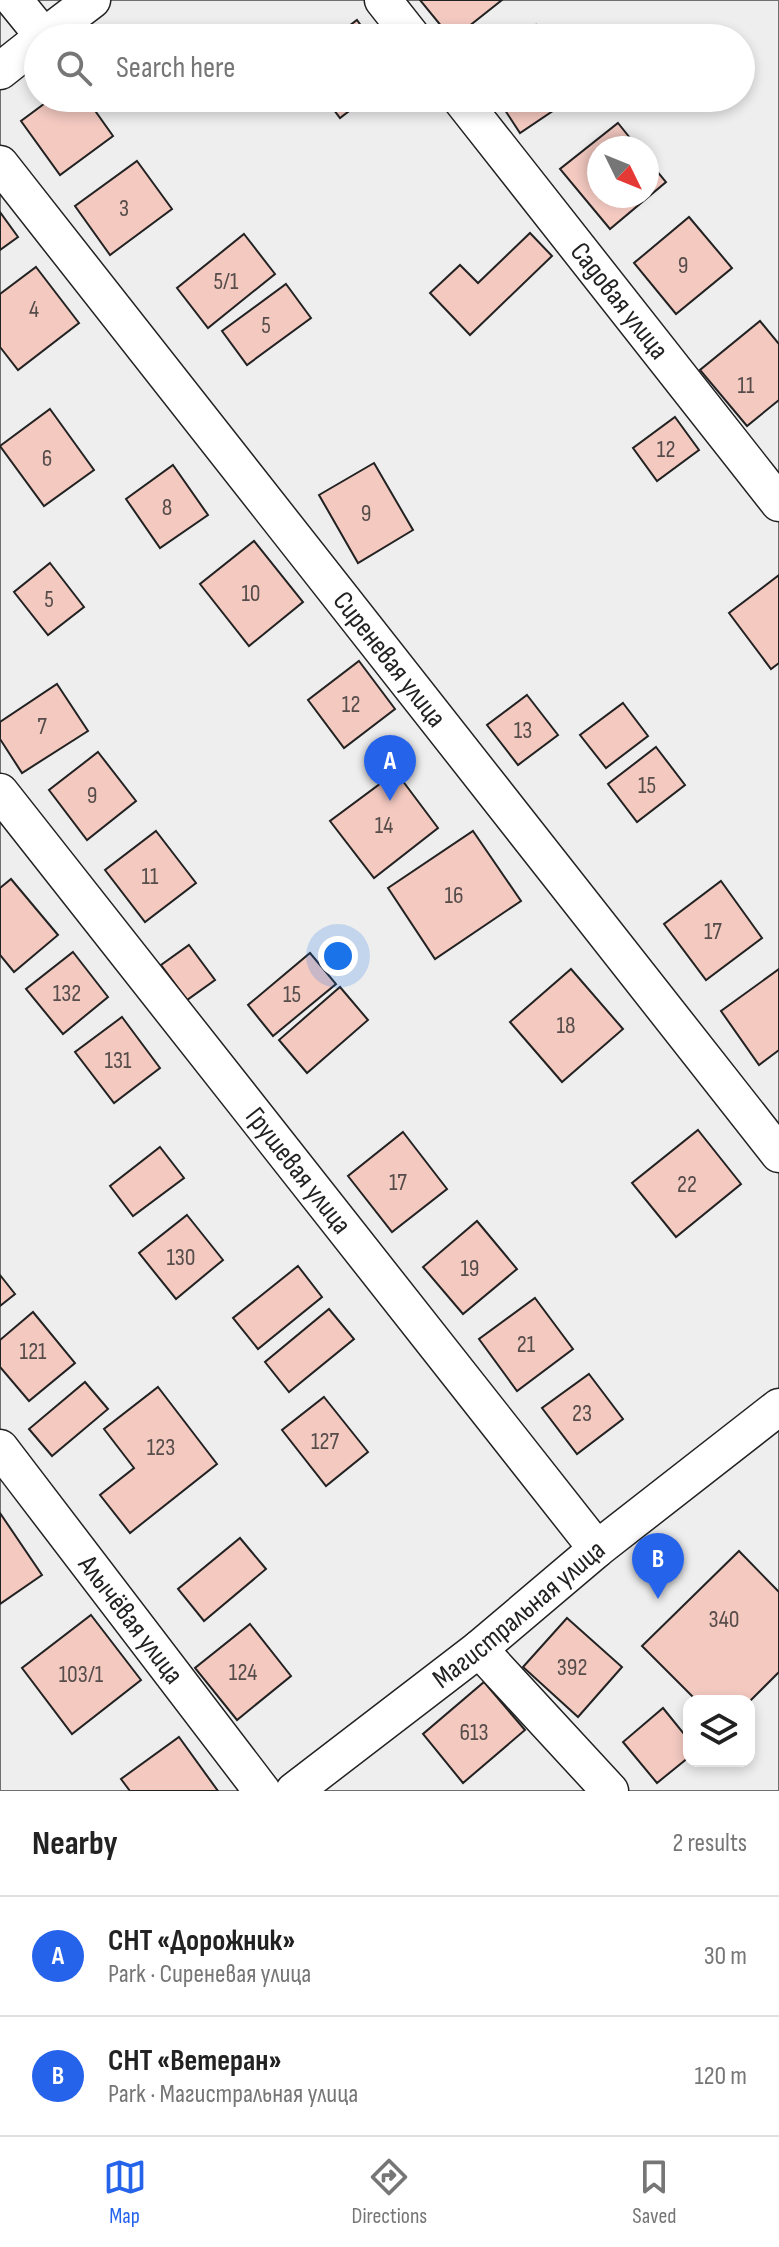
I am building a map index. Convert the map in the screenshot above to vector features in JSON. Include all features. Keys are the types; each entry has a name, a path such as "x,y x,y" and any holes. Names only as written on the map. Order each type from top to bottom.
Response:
{"street":[{"path":"14,0 31,24"},
{"path":"61,24 92,0"},
{"path":"383,0 402,24"},
{"path":"0,71 24,52"},
{"name":"Садовая улица","path":"471,112 779,503"},
{"name":"Сиреневая улица","path":"0,164 779,1154"},
{"name":"Грушевая улица","path":"0,792 597,1549"},
{"name":"Магистральная улица","path":"294,1791 479,1649 597,1549 779,1407"},
{"name":"Алычёвая улица","path":"0,1448 262,1791"},
{"path":"479,1649 610,1791"}],"shaded area":[{"path":"0,0 779,0 779,1791 0,1791"}],"building":[{"path":"420,0 502,0 472,24 440,24"},
{"path":"33,112 96,112 113,136 60,175 21,121"},
{"path":"506,112 551,112 520,133"},
{"path":"618,123 628,136 602,136"},
{"path":"587,148 587,201 560,169"},
{"path":"137,161 172,209 110,255 75,206"},
{"path":"659,174 666,182 659,188"},
{"path":"592,208 635,208 610,229"},
{"path":"0,212 18,237 0,250"},
{"path":"689,217 732,268 676,314 634,263"},
{"path":"530,233 552,256 470,335 430,293 460,265 478,283"},
{"path":"244,234 275,274 208,328 177,288"},
{"path":"36,267 79,323 18,370 0,347 0,294"},
{"path":"286,284 311,318 247,365 222,331"},
{"path":"760,321 779,344 779,400 747,426 700,370"},
{"path":"50,409 94,470 44,506 0,446"},
{"path":"675,417 699,450 657,481 633,448"},
{"path":"374,463 413,530 358,563 319,495"},
{"path":"173,465 208,515 160,548 126,499"},
{"path":"254,541 303,602 249,646 200,584"},
{"path":"50,563 84,607 48,635 14,592"},
{"path":"779,575 779,663 771,669 729,613"},
{"path":"359,661 395,709 344,748 308,700"},
{"path":"57,684 88,731 22,773 0,739 0,722"},
{"path":"527,695 558,735 518,765 487,725"},
{"path":"623,703 648,736 606,768 580,735"},
{"path":"656,747 685,785 637,822 608,784"},
{"path":"98,752 136,801 87,840 49,790"},
{"path":"396,772 438,828 374,878 330,821"},
{"path":"156,831 196,883 145,922 105,870"},
{"path":"473,831 521,901 435,959 388,888"},
{"path":"11,879 58,935 14,972 0,955 0,888"},
{"path":"721,881 762,938 706,980 664,924"},
{"path":"189,945 215,980 187,1000 161,965"},
{"path":"73,952 108,997 63,1034 26,989"},
{"path":"310,953 336,984 273,1036 248,1005"},
{"path":"571,969 623,1029 562,1082 510,1022"},
{"path":"779,969 779,1050 759,1065 721,1011"},
{"path":"340,987 368,1020 307,1073 279,1040"},
{"path":"122,1017 160,1068 114,1103 75,1052"},
{"path":"698,1130 741,1184 676,1237 632,1183"},
{"path":"403,1132 447,1189 392,1232 348,1176"},
{"path":"160,1147 184,1178 133,1216 110,1186"},
{"path":"187,1215 223,1260 176,1299 139,1253"},
{"path":"477,1221 517,1269 463,1314 423,1267"},
{"path":"298,1266 322,1297 258,1349 233,1318"},
{"path":"0,1275 15,1294 0,1306"},
{"path":"535,1298 573,1349 517,1391 479,1339"},
{"path":"329,1309 354,1339 289,1392 265,1362"},
{"path":"33,1312 75,1363 29,1401 0,1367 0,1340"},
{"path":"589,1374 623,1419 577,1454 542,1408"},
{"path":"85,1382 108,1409 52,1456 29,1429"},
{"path":"158,1387 217,1464 130,1533 100,1495 134,1468 104,1429"},
{"path":"324,1397 368,1452 326,1486 282,1430"},
{"path":"0,1513 42,1575 0,1604"},
{"path":"240,1538 266,1569 204,1621 178,1589"},
{"path":"739,1551 779,1592 779,1672 755,1696 691,1695 642,1646"},
{"path":"91,1615 141,1680 72,1734 22,1668"},
{"path":"567,1618 622,1667 578,1717 523,1667"},
{"path":"250,1624 291,1676 237,1720 195,1668"},
{"path":"484,1682 525,1730 463,1783 423,1734"},
{"path":"663,1708 683,1733 683,1762 657,1783 623,1742"},
{"path":"179,1737 218,1791 130,1791 121,1779"}],"place":[{"name":"СНТ «Дорожник»","path":"390,801"},
{"name":"СНТ «Ветеран»","path":"658,1599"}]}
